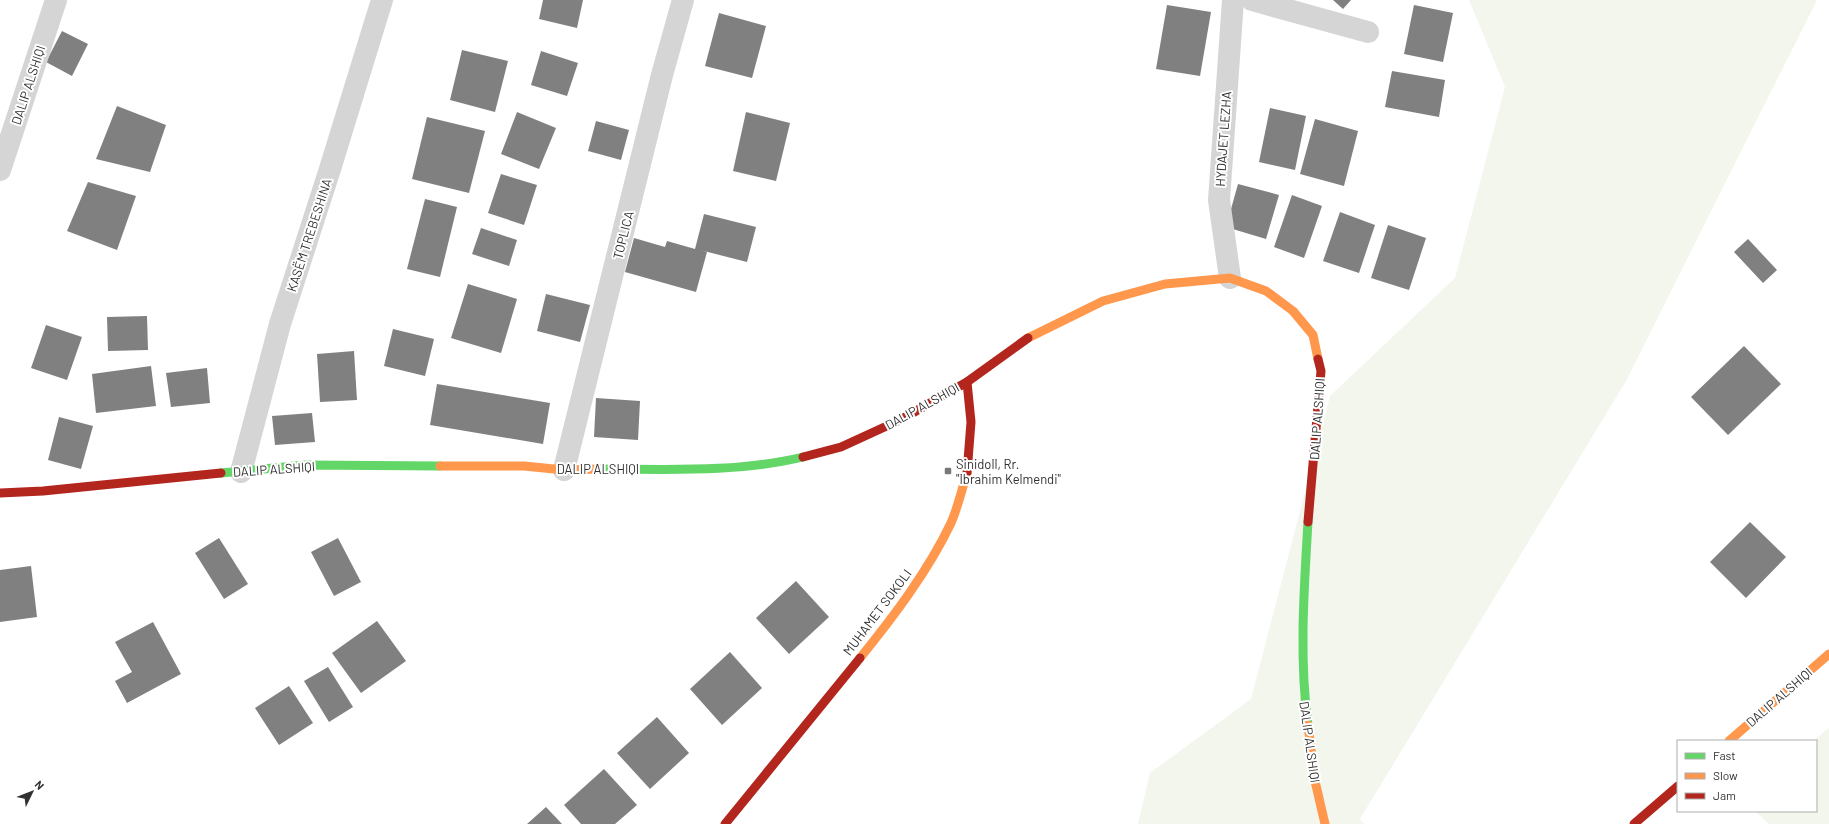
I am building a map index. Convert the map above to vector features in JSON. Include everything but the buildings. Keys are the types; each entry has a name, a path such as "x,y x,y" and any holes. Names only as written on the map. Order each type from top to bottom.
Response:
{"street":[{"name":"DALIP ALSHIQI","path":"0,170 56,0"},
{"name":"KASËM TREBESHINA","path":"241,472 280,324 382,0"},
{"name":"TOPLICA","path":"564,470 662,75 683,0"},
{"name":"HYDAJET LEZHA","path":"1230,278 1219,200 1233,0"},
{"path":"1252,0 1368,32"},
{"name":"DALIP ALSHIQI","path":"0,494 306,465 524,466 564,470 704,468 774,464 841,447 902,419 967,382 1033,335 1103,300 1165,284 1230,278 1266,291 1293,311 1313,334 1321,371 1317,432 1308,522 1304,596 1304,699 1315,781 1325,824"},
{"name":"MUHAMET SOKOLI","path":"725,824 881,632 925,569 951,522 968,471 971,422 967,382"},
{"name":"DALIP ALSHIQI","path":"1730,740 1829,654"},
{"path":"1634,824 1677,787"}],"shaded area":[{"path":"1469,0 1817,0 1626,381 1360,819 1364,824 1138,824 1150,773 1251,699 1330,396 1455,278 1505,87"},
{"path":"1829,728 1829,824 1769,824 1756,812 1817,812 1817,740 1814,740"}],"traffic: fast":[{"path":"599,469 727,468 753,466 803,457"},
{"path":"221,473 306,465 440,466"},
{"path":"1308,522 1303,649 1305,700 1308,725"}],"traffic: slow":[{"path":"1028,338 1103,301 1165,284 1230,278 1266,291 1293,311 1313,335 1318,359"},
{"path":"440,466 524,466 564,470 599,469"},
{"path":"860,658 898,609 921,576 942,541 958,504 967,473"},
{"path":"1730,740 1829,654"},
{"path":"1308,725 1315,781 1325,824"}],"traffic: jam":[{"path":"803,457 841,447 902,419 967,382 1028,338"},
{"path":"1308,522 1321,371 1318,359"},
{"path":"967,382 971,422 967,473"},
{"path":"0,493 43,491 221,473"},
{"path":"725,824 860,658"},
{"path":"1634,824 1677,787"}],"place":[{"name":"Sinidoll, Rr. \"Ibrahim Kelmendi\"","path":"948,471"}]}
